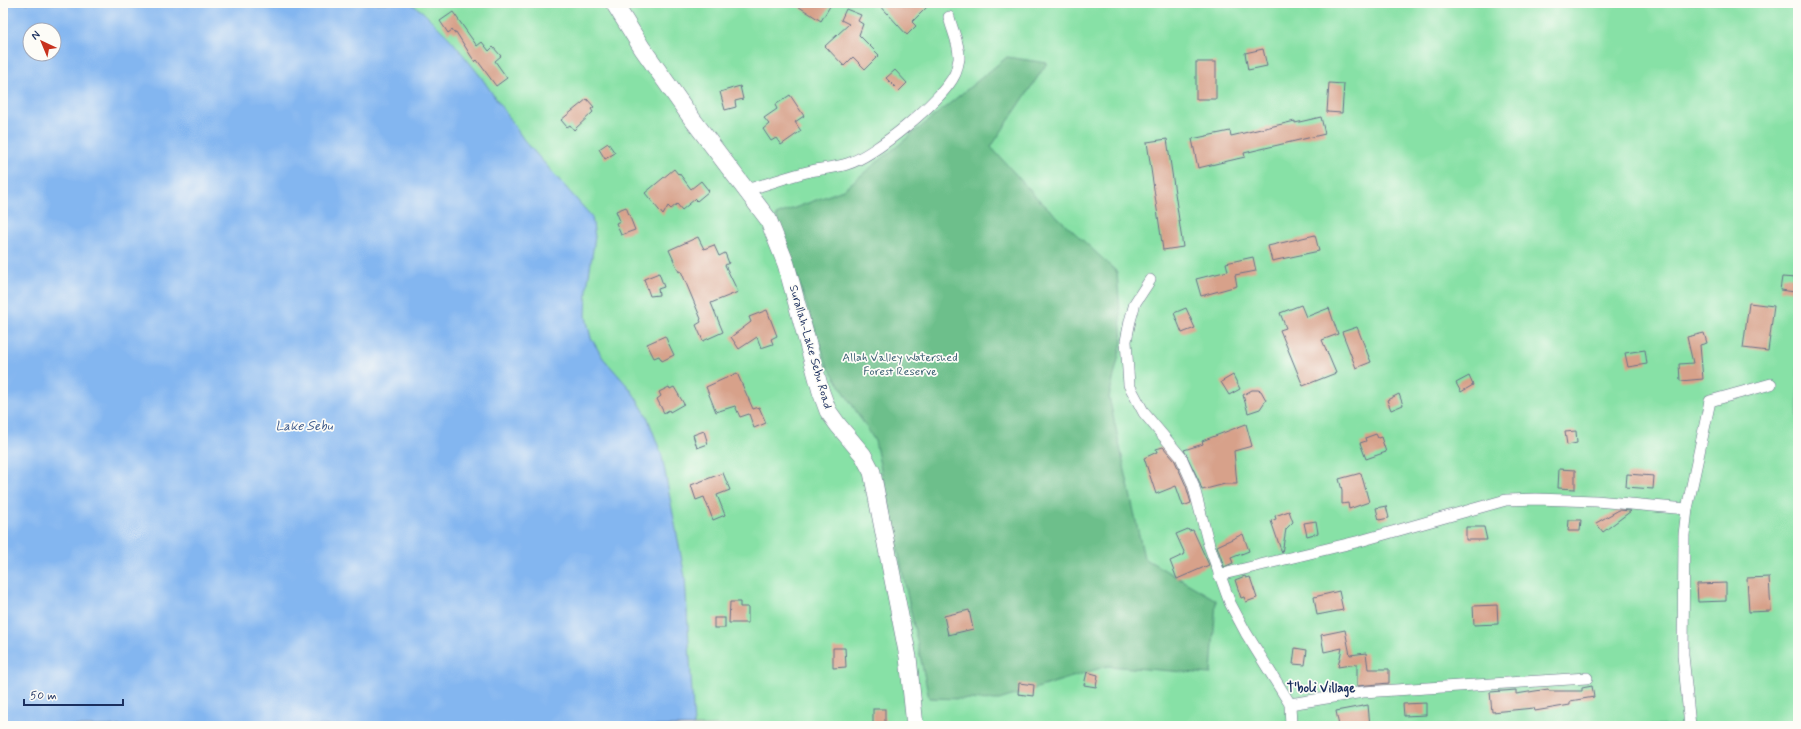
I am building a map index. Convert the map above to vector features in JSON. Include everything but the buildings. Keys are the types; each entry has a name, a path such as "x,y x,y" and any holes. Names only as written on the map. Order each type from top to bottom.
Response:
{"main road":[{"name":"Surallah-Lake Sebu Road","path":"614,3 690,116 768,219 786,264 821,392 828,411 863,455 872,472 908,657 915,726"}],"street":[{"path":"746,190 810,171 847,164 861,158 877,148 909,122 932,102 947,86 955,73 959,58 949,17"},
{"path":"1150,280 1135,303 1130,321 1126,341 1129,384 1144,414 1181,457 1193,484 1209,545 1230,603 1246,633 1290,704 1291,726"},
{"path":"1690,726 1683,655 1684,535 1687,509 1710,401 1771,384"},
{"path":"1219,575 1360,541 1506,500 1536,499 1596,501 1687,509"},
{"path":"1290,704 1363,692 1587,678"}],"green space":[{"name":"Allah Valley Watershed Forest Reserve","path":"3,3 1798,3 1798,726 3,726"},
{"path":"1007,57 1047,63 991,147 1035,196 1117,272 1122,342 1109,397 1144,558 1216,600 1211,674 1107,666 999,700 929,698 875,441 827,365 776,215 843,190"}],"water":[{"name":"Lake Sebu","path":"3,3 410,3 423,12 452,41 481,77 524,140 592,217 595,237 587,288 586,317 591,338 603,358 631,390 647,416 662,456 685,577 694,726 3,726"}],"district":[{"name":"T'boli Village","path":"1321,688"}]}
